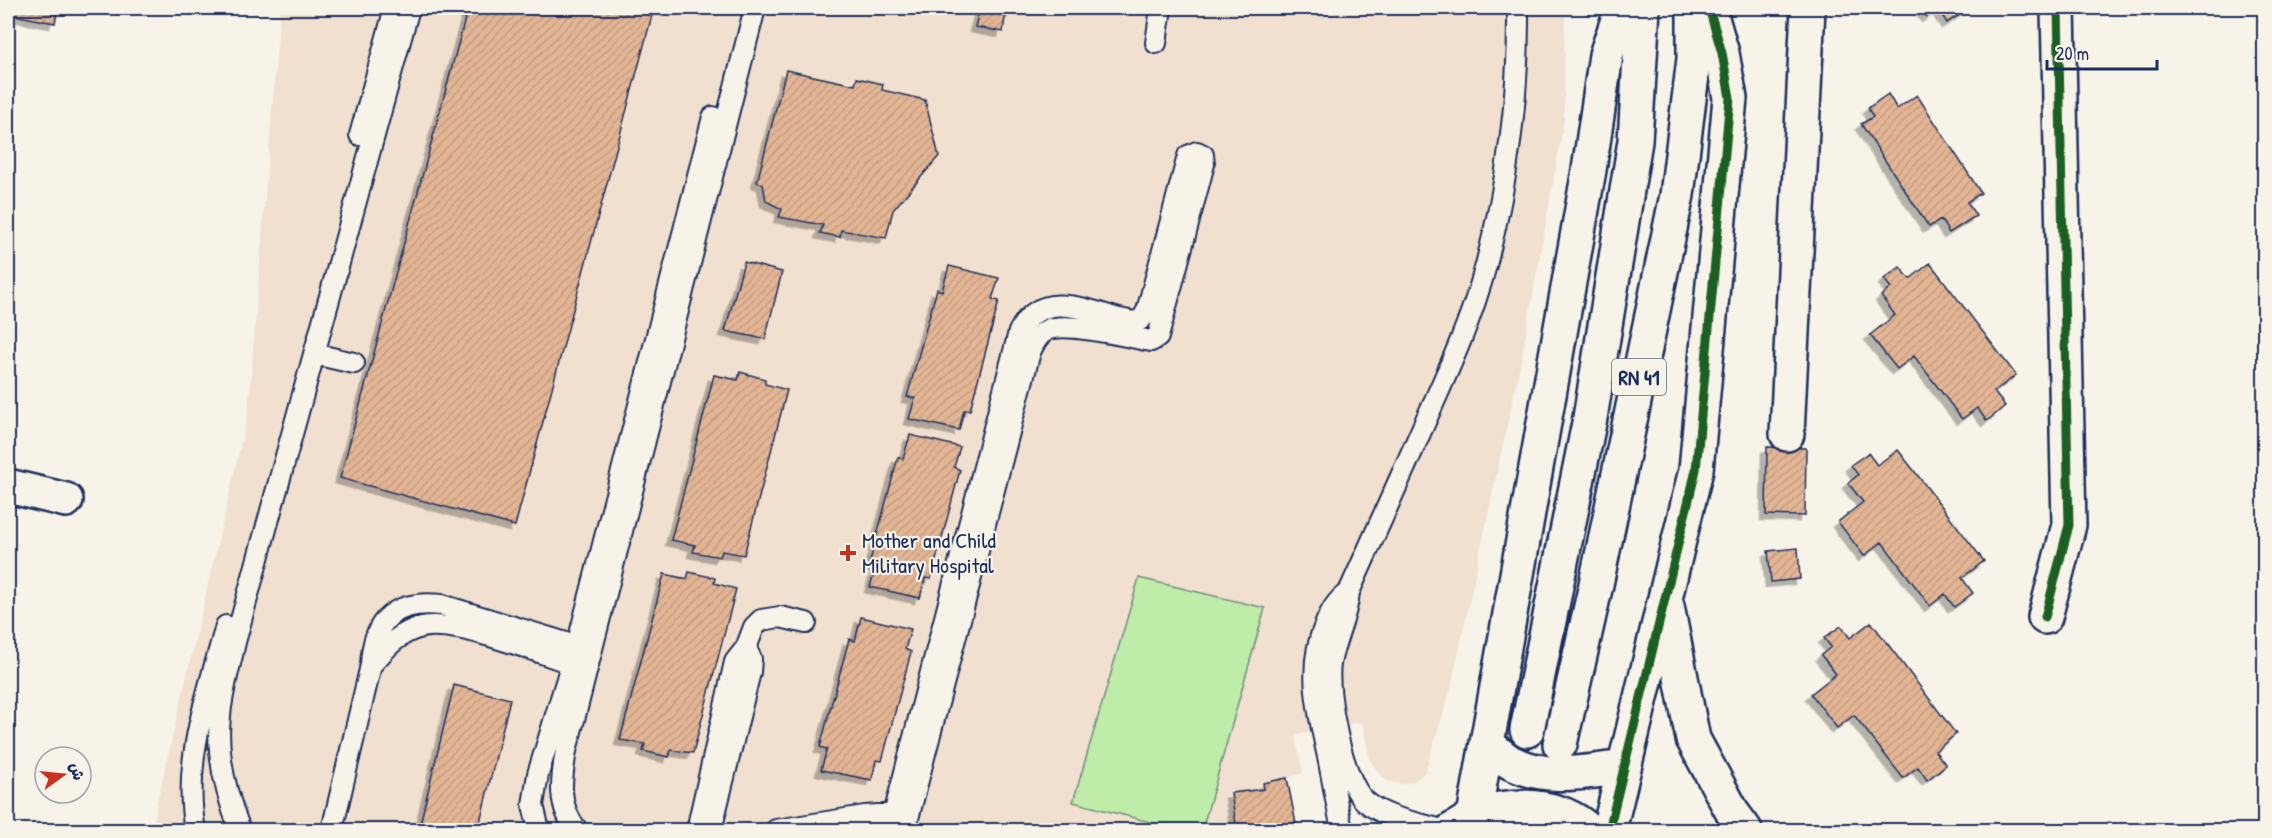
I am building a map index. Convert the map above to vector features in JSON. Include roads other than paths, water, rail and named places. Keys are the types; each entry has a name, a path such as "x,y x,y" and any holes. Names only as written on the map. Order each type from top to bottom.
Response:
{"main road":[{"path":"1463,824 1488,745 1589,170 1606,55 1622,8"},
{"name":"RN 41","path":"1527,730 1590,418 1635,141 1643,8"},
{"name":"RN 41","path":"1560,744 1595,589 1677,195 1694,59 1694,8"},
{"path":"1609,831 1696,470 1730,98 1722,53 1709,8"},
{"path":"1787,434 1808,8"},
{"path":"2044,617 2069,525 2058,8"},
{"path":"8,486 66,500"},
{"path":"1665,596 1693,739 1745,831"},
{"path":"1488,745 1509,761 1539,772 1569,774 1624,767"},
{"path":"1463,824 1502,808 1530,807 1559,813 1588,831"}],"lane":[{"path":"195,831 192,814 192,769 204,705 395,8"},
{"path":"240,831 228,799 219,753 220,716 235,642 409,8"},
{"path":"577,831 562,805 560,783 581,657 741,8"},
{"path":"539,831 533,805 538,774 581,657 755,8"},
{"path":"1156,43 1161,8"},
{"path":"1442,831 1379,809 1365,801 1352,783 1345,765 1336,727 1330,683 1333,652 1345,618 1349,592 1440,388 1466,325 1486,266 1504,183 1515,101 1518,8"},
{"path":"1194,152 1200,153 1204,158 1204,164 1158,337 1151,341 1063,327 1045,331 1036,339 1030,352 895,825 1019,332 1024,321 1042,308 1055,305 1072,306 1132,322 1142,319 1147,311 1188,156 1194,152"},
{"path":"314,354 354,363"},
{"path":"1342,831 1321,730 1314,674 1318,644 1330,612 1349,592"},
{"path":"697,831 735,662 746,648 754,627 762,620 780,617 806,623"},
{"path":"332,831 371,665 394,640 414,630 432,626 453,627 509,642 581,657"},
{"path":"711,831 750,672 751,659 746,648"},
{"path":"776,831 865,816 895,825"}],"tunnel":[{"path":"1506,830 1527,730"},
{"path":"1540,830 1559,747"}],"place":[{"name":"Mother and Child Military Hospital","path":"848,553"}]}
